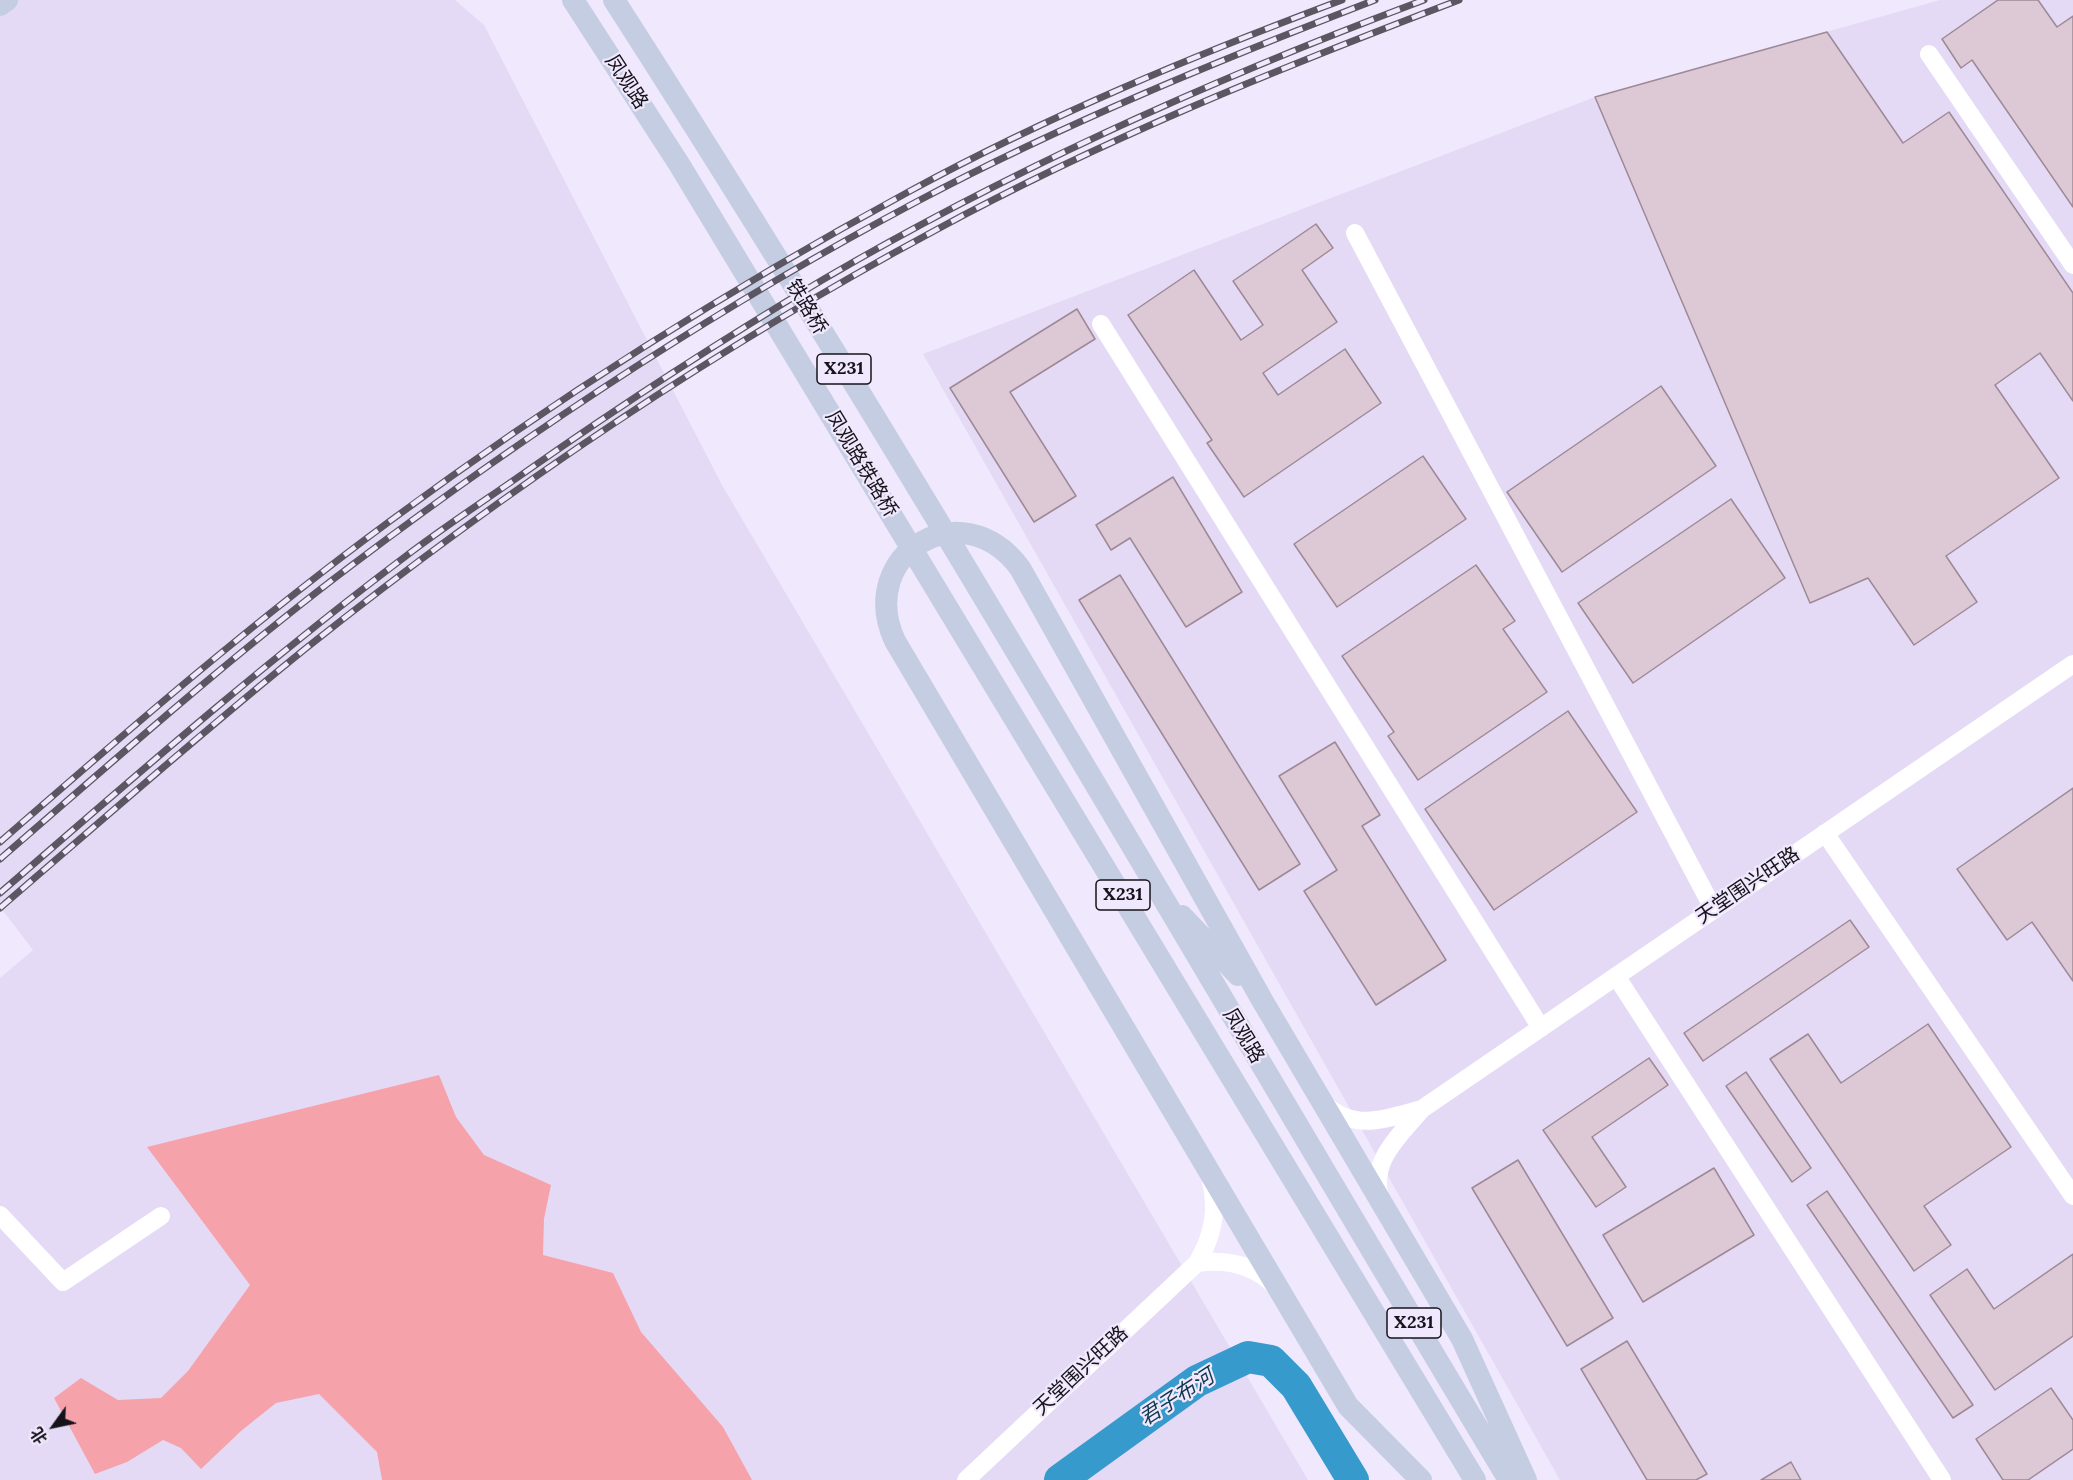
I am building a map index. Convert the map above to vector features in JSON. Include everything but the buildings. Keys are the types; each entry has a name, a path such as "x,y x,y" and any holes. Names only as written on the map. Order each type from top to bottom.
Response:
{"main road":[{"path":"0,5 7,0"},
{"name":"凤观路","path":"573,0 679,164"},
{"name":"凤观路","path":"614,0 708,146"},
{"name":"铁路桥","path":"708,146 979,592"},
{"name":"凤观路铁路桥","path":"679,164 950,609"},
{"path":"1421,1480 1348,1407 895,641 886,615 887,586 892,573 909,551 933,536 961,532 989,539 1011,557 1262,1000 1462,1339 1526,1480"},
{"name":"凤观路","path":"979,592 1509,1480"},
{"name":"凤观路","path":"950,609 1475,1480"},
{"path":"1154,886 1262,1000"}],"street":[{"path":"1929,54 2073,265"},
{"path":"1355,233 1714,910"},
{"path":"1101,324 1541,1028"},
{"name":"天堂围兴旺路","path":"1422,1109 2073,664"},
{"path":"1825,833 2073,1197"},
{"path":"1616,976 1942,1480"},
{"path":"1321,1100 1345,1118 1365,1122 1422,1109"},
{"path":"1383,1205 1378,1183 1382,1162 1392,1145 1422,1109"},
{"path":"1197,1263 1210,1238 1215,1209 1214,1195 1206,1167"},
{"path":"1,1216 63,1282 161,1216"},
{"path":"1197,1263 1222,1261 1241,1265 1259,1273 1279,1290"},
{"name":"天堂围兴旺路","path":"966,1480 1197,1263"}],"shaded area":[{"path":"0,0 455,0 484,25 722,485 1308,1480 0,1480 0,978 33,950 0,907"},
{"path":"1940,0 2073,0 2073,1480 1560,1480 923,354 1595,97"},
{"path":"439,1075 456,1117 484,1155 551,1185 544,1219 543,1255 613,1273 641,1332 723,1427 752,1480 382,1480 377,1452 319,1394 276,1403 241,1431 201,1469 181,1448 163,1440 127,1462 95,1474 54,1398 81,1378 118,1400 161,1398 188,1371 250,1285 147,1147"}],"waterway":[{"name":"君子布河","path":"1060,1480 1197,1381 1248,1357 1271,1361 1296,1386 1353,1480"}],"railway":[{"path":"0,842 192,677 339,559 515,432 709,306 842,228 1015,137 1177,65 1342,0"},
{"path":"0,859 218,672 352,565 488,466 699,327 844,241 973,172 1201,69 1375,0"},
{"path":"0,893 200,721 302,637 420,545 709,349 896,238 1043,162 1270,60 1424,0"},
{"path":"0,908 151,777 305,649 455,534 610,426 770,324 998,197 1127,135 1325,52 1459,0"}]}
